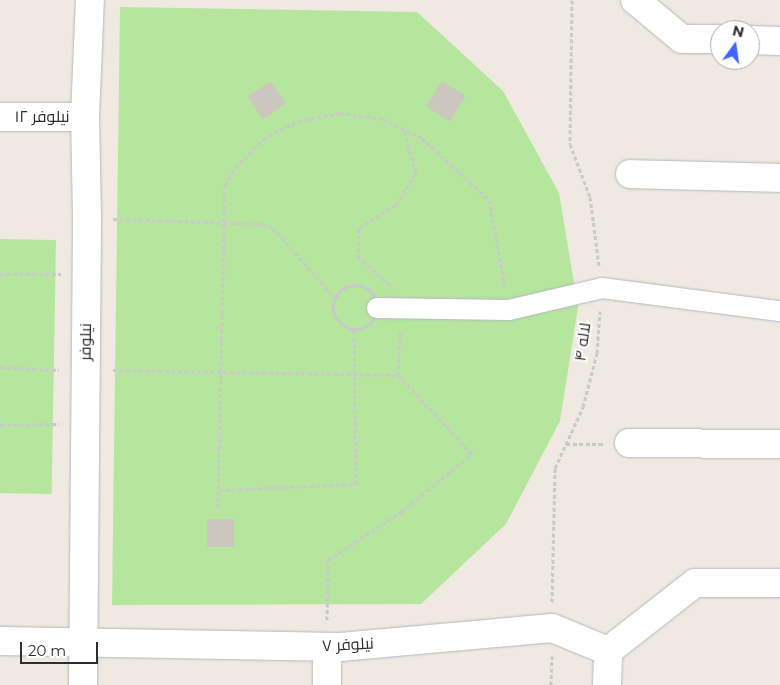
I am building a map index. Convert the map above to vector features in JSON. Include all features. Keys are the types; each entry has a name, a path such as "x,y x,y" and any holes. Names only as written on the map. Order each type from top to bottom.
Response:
{"street":[{"name":"نیلوفر","path":"83,685 87,274 84,116 90,0"},
{"path":"635,0 682,38 710,39"},
{"path":"760,40 780,41"},
{"name":"نیلوفر ۱۲","path":"0,117 84,116"},
{"path":"630,174 780,178"},
{"path":"377,308 509,310 602,288 780,311"},
{"path":"629,443 780,444"},
{"path":"607,685 608,652 695,583 780,583"},
{"name":"نیلوفر ۷","path":"0,641 327,647 552,628 608,652"},
{"path":"327,647 327,685"}],"path":[{"name":"لاله ۴","path":"551,685 555,468 583,407 597,353 602,288 590,197 570,144 572,0"},
{"path":"218,508 225,185 235,168 263,139 280,128 317,115 340,113 361,114 403,127 422,138 489,200 509,310"},
{"path":"398,375 401,309 388,280 358,258 359,228 396,205 416,172 403,127"},
{"path":"87,218 262,224 272,228 335,298"},
{"path":"0,274 87,274"},
{"path":"219,490 356,484 354,330"},
{"path":"0,367 398,375 472,454 401,512 328,560 327,647"},
{"path":"0,424 86,424"},
{"path":"566,444 629,443"}],"green space":[{"path":"120,7 417,12 503,91 559,193 578,307 560,421 506,524 421,604 112,605"},
{"path":"0,239 56,240 52,494 0,493"}],"building":[{"path":"271,81 286,104 262,119 248,96"},
{"path":"442,81 466,96 450,121 426,106"},
{"path":"207,519 234,519 234,547 207,547"}]}
